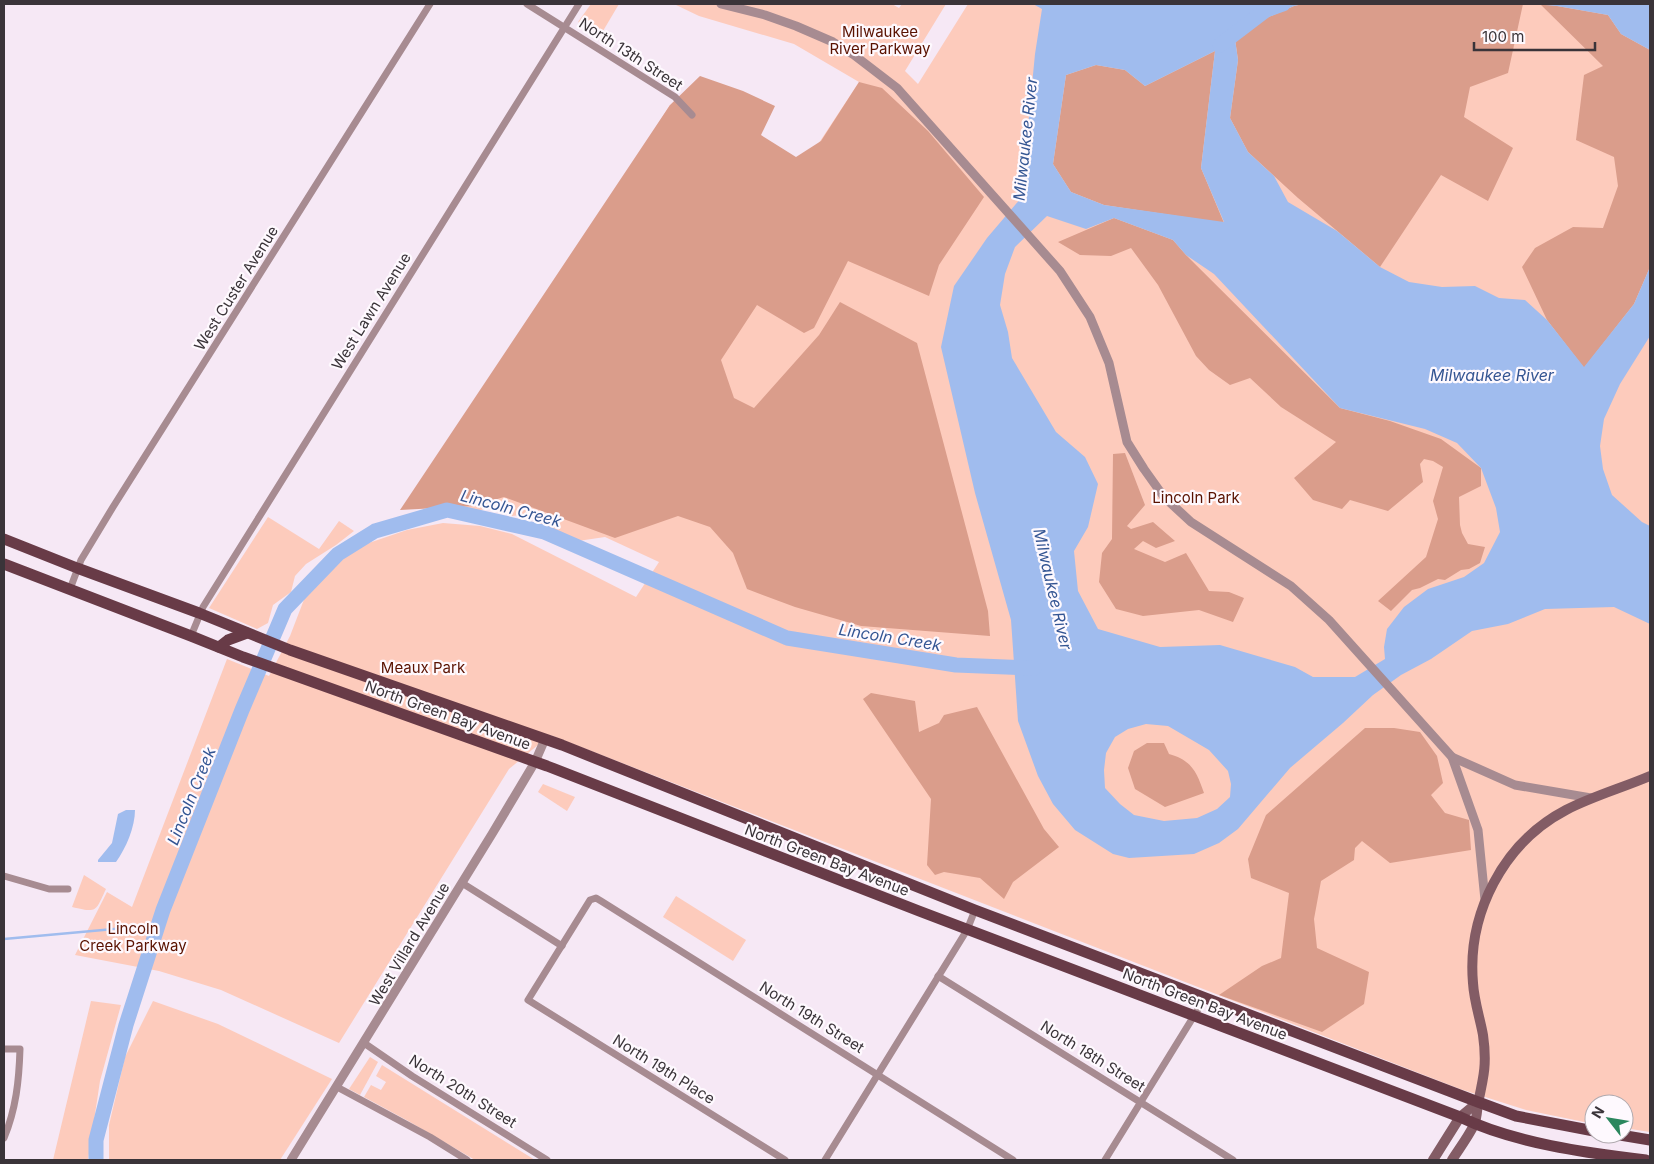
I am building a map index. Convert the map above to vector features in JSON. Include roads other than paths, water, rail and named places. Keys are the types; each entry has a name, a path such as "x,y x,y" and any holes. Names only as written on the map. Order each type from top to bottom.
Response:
{"main road":[{"name":"North Green Bay Avenue","path":"4,538 290,650 545,739 975,910 1478,1102 1516,1116 1584,1129"},
{"name":"North Green Bay Avenue","path":"4,564 243,657 535,762 1474,1124 1539,1143 1646,1160"},
{"path":"219,647 228,640 249,634"},
{"path":"1452,1160 1474,1124 1484,1081 1486,1060 1472,983 1473,949 1479,918 1485,900 1497,876 1512,854 1534,832 1564,812 1591,798 1624,788 1650,776"},
{"path":"1433,1160 1460,1117 1478,1102"},
{"path":"1634,1137 1650,1140"}],"street":[{"name":"West Custer Avenue","path":"70,589 77,568 128,484 430,4"},
{"name":"North 13th Street","path":"527,4 675,97 692,116"},
{"name":"West Lawn Avenue","path":"191,636 199,613 579,4"},
{"path":"721,4 765,15 833,42 854,55 904,94 1060,271 1090,317 1109,363 1127,442 1164,497 1192,522 1291,586 1329,620 1452,757 1478,830 1485,900"},
{"name":"West Villard Avenue","path":"291,1160 462,883 535,762 545,739"},
{"path":"1452,757 1515,785 1591,798"},
{"path":"4,876 49,889 68,889"},
{"path":"462,883 562,946"},
{"name":"North 19th Street","path":"562,946 590,900 596,898 1013,1160"},
{"path":"825,1160 967,930 975,910"},
{"name":"North 19th Place","path":"562,946 528,1000 785,1160"},
{"name":"North 18th Street","path":"938,976 1233,1160"},
{"path":"1105,1160 1205,998"},
{"name":"North 20th Street","path":"364,1043 412,1076 547,1160"},
{"path":"4,1049 20,1049 17,1097 4,1138"},
{"path":"337,1087 467,1160"}],"water":[{"name":"Milwaukee River","path":"1033,4 1303,4 1294,6 1234,32 1238,60 1230,118 1248,152 1274,176 1288,202 1337,231 1380,267 1409,282 1442,287 1475,286 1499,298 1525,300 1547,320 1584,367 1634,304 1650,267 1650,336 1620,384 1604,419 1600,446 1603,469 1612,495 1642,522 1650,526 1650,624 1614,607 1545,609 1508,624 1472,631 1431,659 1401,675 1373,695 1290,768 1238,829 1219,843 1194,854 1129,858 1113,854 1075,830 1053,804 1038,776 1018,721 1011,620 975,493 941,347 954,286 987,238 1021,198 1035,54 1042,9","holes":["1215,51 1201,168 1224,222 1104,205 1071,192 1053,164 1066,75 1096,65 1125,70 1145,86","1047,216 1086,229 1114,218 1173,240 1186,255 1214,274 1340,408 1425,429 1457,443 1481,468 1496,508 1500,532 1484,563 1464,577 1428,589 1404,607 1387,629 1384,647 1385,659 1355,677 1313,677 1295,667 1220,645 1160,647 1098,629 1078,591 1074,551 1088,527 1098,484 1085,457 1056,432 1012,358 1008,332 1000,305 1005,274 1015,247","1146,724 1168,726 1209,750 1228,771 1231,784 1230,797 1217,809 1197,818 1164,821 1134,815 1105,788 1104,770 1106,753 1115,737 1128,729"]},
{"path":"1534,4 1650,4 1650,50 1621,34 1608,15"},
{"path":"126,810 135,810 135,817 132,830 123,850 116,862 98,862 112,843 118,814"}],"waterway":[{"name":"Milwaukee River","path":"1220,45 1266,10 1283,4"},
{"name":"Lincoln Creek","path":"96,1160 96,1140 126,1025 163,910 242,710 285,609 338,554 375,531 447,510 544,532 787,638 956,665 1034,668"},
{"path":"4,939 158,925"}],"park label":[{"name":"Milwaukee River Parkway","path":"880,40"},
{"name":"Lincoln Park","path":"1196,497"},
{"name":"Meaux Park","path":"423,667"},
{"name":"Lincoln Creek Parkway","path":"133,936"}]}
